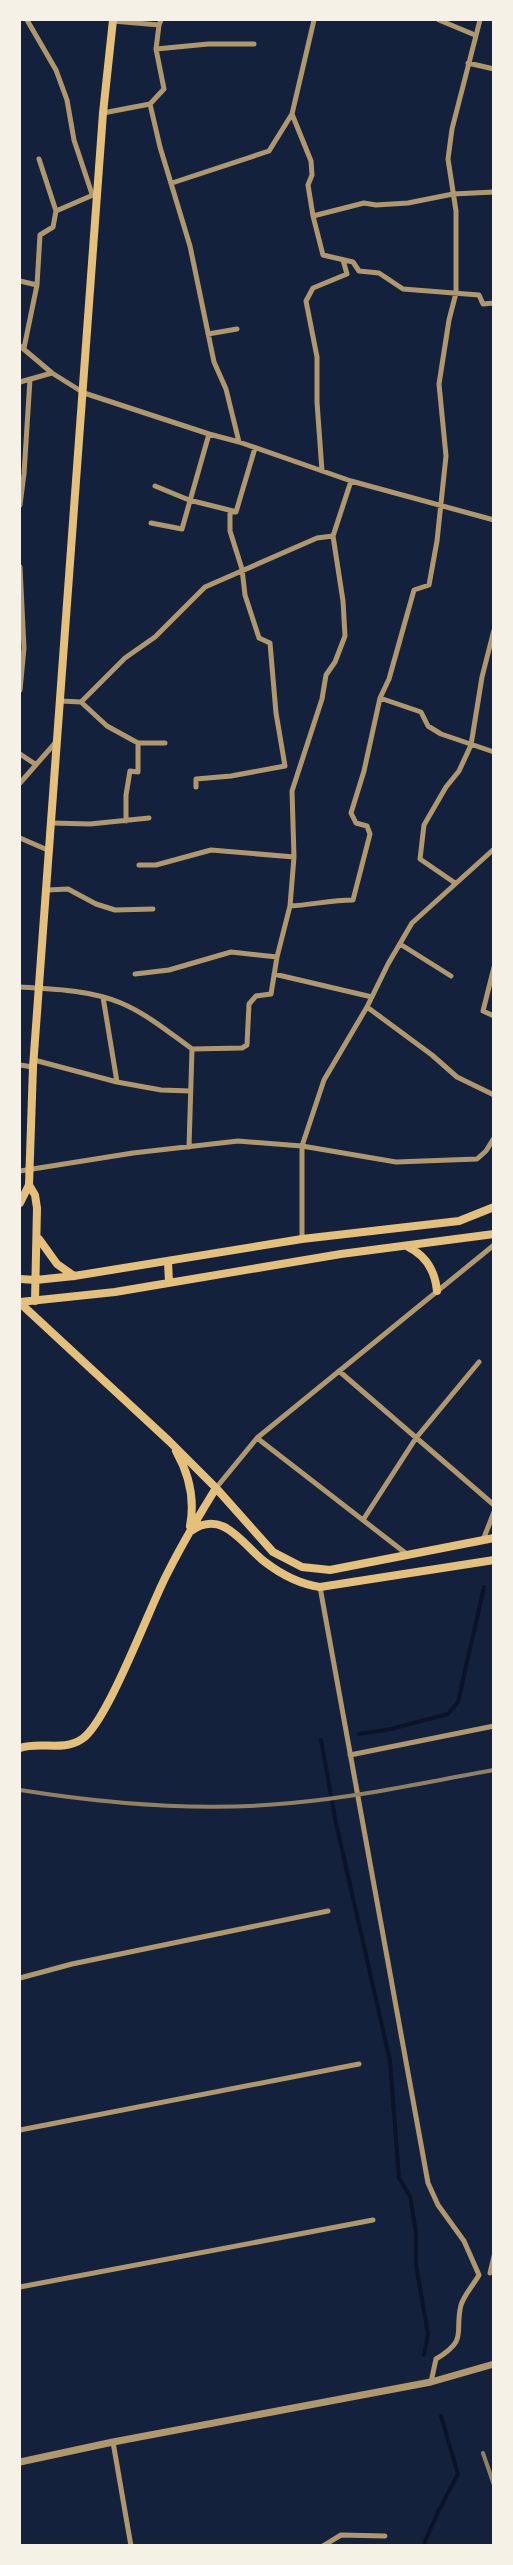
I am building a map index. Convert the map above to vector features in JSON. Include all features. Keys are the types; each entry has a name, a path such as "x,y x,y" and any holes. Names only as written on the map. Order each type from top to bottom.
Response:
{"main road":[{"path":"36,1301 38,1237 36,1201 29,1185 33,1064 84,393 95,196 113,20"},
{"path":"20,1203 29,1185"},
{"path":"20,1279 36,1280 74,1276 302,1239 459,1221 494,1207"},
{"path":"20,1303 115,1292 494,1234"},
{"path":"38,1237 57,1264 74,1276"},
{"path":"407,1246 415,1250 429,1264 434,1272 438,1291"},
{"path":"168,1262 170,1282"},
{"path":"20,1303 169,1441 216,1488 265,1544 292,1563 311,1569 330,1570 494,1538"},
{"path":"169,1441 182,1462 189,1485 191,1509 188,1534"},
{"path":"20,1748 29,1745 65,1746 75,1743 97,1725 155,1597 188,1534 216,1488"},
{"path":"188,1534 194,1529 210,1524 226,1527 256,1555 286,1577 309,1586 320,1587 494,1560"},
{"path":"286,1577 292,1563"},
{"path":"20,1740 29,1745"}],"street":[{"path":"27,20 56,70 67,100 74,140 95,196 56,211"},
{"path":"103,113 150,104 164,88 156,49 160,22 113,20"},
{"path":"172,183 269,151 292,114 314,20"},
{"path":"439,20 475,35"},
{"path":"290,906 321,904 329,900 353,900 370,834 367,826 356,823 351,813 364,771 380,698 389,679 414,590 429,585 446,456 439,384 449,320 456,293 456,212 448,159 452,129 480,20"},
{"path":"156,49 208,44 254,44"},
{"path":"468,63 494,69"},
{"path":"150,104 202,294 214,362 226,389 240,442"},
{"path":"292,114 311,161 312,175 308,185 322,255 353,262 359,271 379,273 403,289 479,295 483,304 494,303"},
{"path":"39,159 56,211 52,227 40,235 37,285 22,347 52,373 84,393 240,442 351,482 494,520"},
{"path":"313,216 364,203 376,206 408,203 453,194 494,192"},
{"path":"322,471 317,402 317,357 306,301 313,288 347,274 343,260"},
{"path":"20,281 37,285"},
{"path":"208,334 237,328"},
{"path":"20,382 52,373"},
{"path":"20,506 30,379"},
{"path":"151,523 182,529 209,434"},
{"path":"237,512 255,448"},
{"path":"20,987 103,997 149,1018 192,1049 242,1048 247,1045 249,1004 256,996 271,994 277,957 290,906 294,858 292,792 322,699 326,675 335,662 345,636 343,601 333,536 351,482"},
{"path":"155,486 189,500 237,512"},
{"path":"196,787 196,779 285,766 276,713 270,643 259,638 254,625 245,595 242,569 230,531 230,512 237,512"},
{"path":"81,702 125,658 155,637 205,587 317,538 333,536"},
{"path":"20,567 22,648 20,690"},
{"path":"455,883 420,859 424,825 442,793 459,771 471,745 482,677 494,630"},
{"path":"380,698 421,712 428,726 471,745 494,752"},
{"path":"61,701 81,702 107,726 138,743 165,743"},
{"path":"20,783 58,740"},
{"path":"126,821 128,778 130,771 138,772 138,743"},
{"path":"20,754 35,764"},
{"path":"52,823 126,821 149,818"},
{"path":"20,838 50,851"},
{"path":"139,865 156,865 212,850 294,858"},
{"path":"302,1239 302,1146 324,1080 367,1007 412,923 492,852"},
{"path":"48,890 68,889 96,904 115,910 153,909"},
{"path":"400,944 451,976"},
{"path":"135,974 169,970 231,952 277,957"},
{"path":"494,967 483,1011 494,1016"},
{"path":"274,974 372,997"},
{"path":"103,997 117,1082"},
{"path":"367,1007 432,1055 457,1077 494,1095"},
{"path":"189,1147 192,1049"},
{"path":"20,1065 33,1064 161,1090 190,1091"},
{"path":"20,1171 133,1153 238,1141 302,1146 396,1162 477,1159 486,1151 494,1138"},
{"path":"216,1488 257,1438 494,1245"},
{"path":"363,1520 416,1438 479,1362"},
{"path":"339,1371 494,1505"},
{"path":"257,1438 409,1556"},
{"path":"483,1540 494,1512"},
{"path":"320,1587 428,2183 438,2205 464,2241 479,2275"},
{"path":"350,1755 494,1726"},
{"path":"20,1978 107,1956 327,1911"},
{"path":"20,2130 359,2064"},
{"path":"20,2287 373,2220"},
{"path":"431,2382 436,2359 449,2351 460,2333 461,2304 479,2275 492,2273 494,2256"},
{"path":"20,2462 113,2442 431,2382 494,2364"},
{"path":"113,2442 131,2546"},
{"path":"323,2546 341,2535 385,2536"}],"waterway":[{"path":"359,1734 391,1729 448,1714 458,1702 484,1587"},
{"path":"321,1740 336,1823 390,2061 399,2178 410,2196 416,2232 416,2265 428,2334 424,2355"},
{"path":"423,2546 458,2474 441,2416"}],"railway":[{"path":"20,1790 121,1803 189,1807 257,1806 342,1797 494,1770"},
{"path":"483,2453 494,2485"}]}
